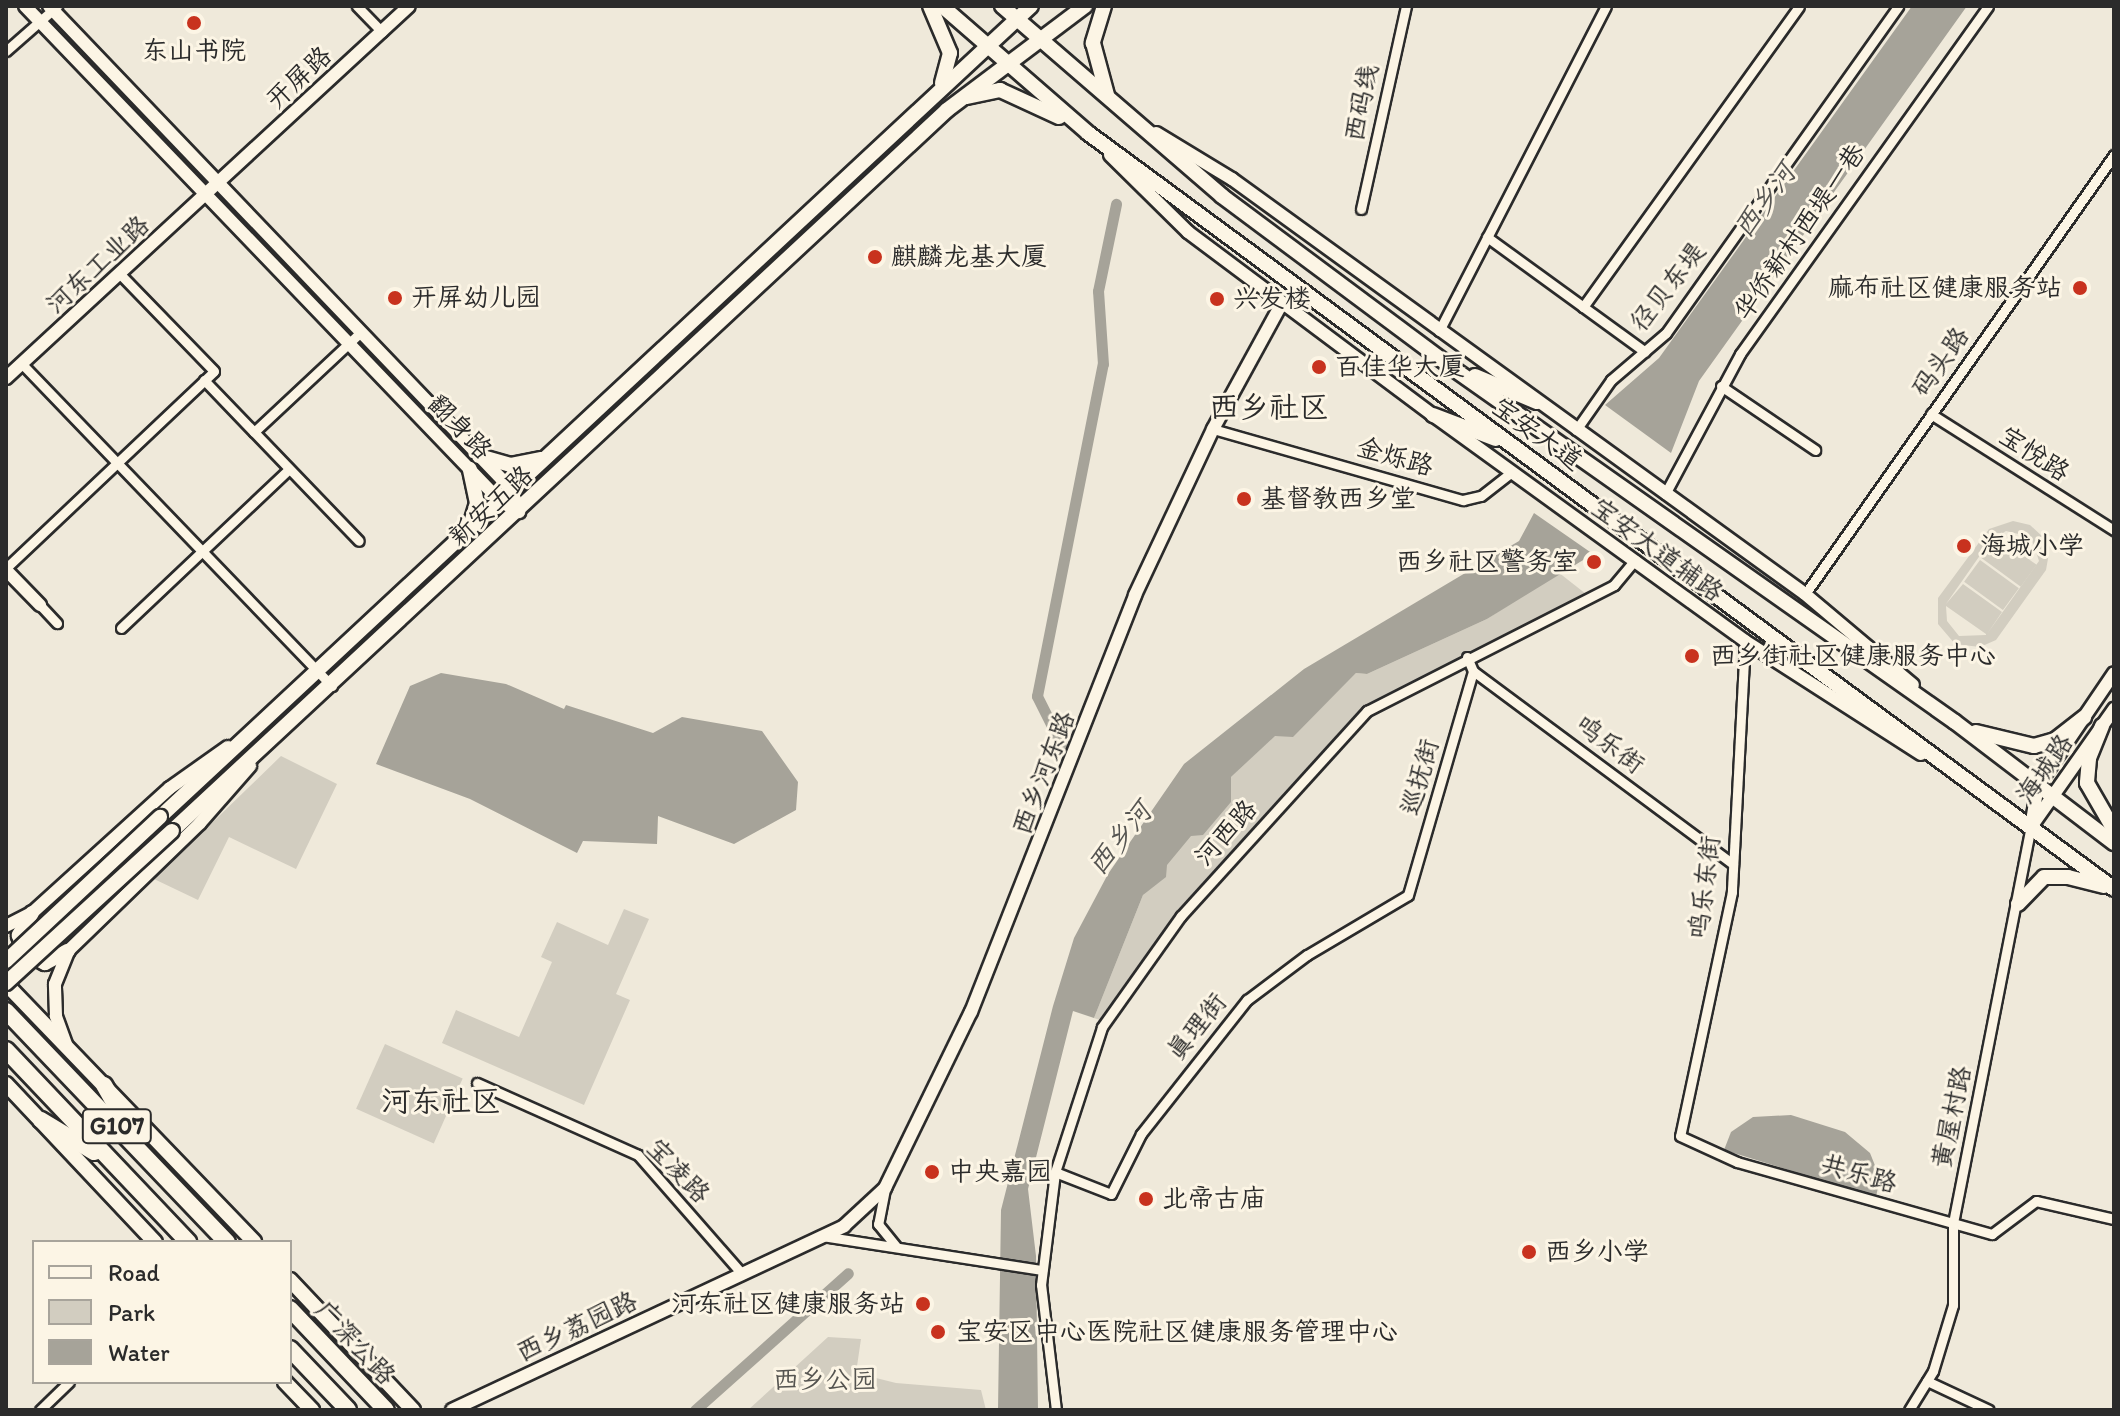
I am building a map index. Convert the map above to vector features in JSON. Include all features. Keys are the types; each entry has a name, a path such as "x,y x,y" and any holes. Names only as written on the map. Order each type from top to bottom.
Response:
{"highway":[{"name":"G107","path":"6,1011 225,1240"},
{"name":"G107","path":"6,1050 186,1240"},
{"path":"104,1085 141,1152"},
{"path":"41,1120 114,1163"},
{"name":"广深公路","path":"292,1311 386,1410"},
{"name":"广深公路","path":"292,1351 348,1410"}],"main road":[{"name":"翻身路","path":"25,6 500,501 519,512"},
{"name":"开屏路","path":"219,183 409,6"},
{"path":"930,6 949,42 951,61 930,99"},
{"name":"宝安大道","path":"942,6 1088,133 2114,889"},
{"name":"宝安大道","path":"1002,6 1222,196 1451,367 1955,722 2114,843"},
{"name":"新安五路","path":"6,961 1031,6"},
{"name":"新安五路","path":"6,984 332,686 947,110 1085,6"},
{"path":"1104,6 1094,54 1113,105"},
{"name":"翻身路","path":"53,7 512,490 519,512"},
{"path":"947,110 972,94 1000,90 1031,100 1088,133"},
{"name":"宝安大道辅路","path":"1113,105 1232,179 1805,594 1955,722"},
{"name":"宝安大道辅路","path":"1088,133 1173,219 1433,415 1745,641 1993,798"},
{"name":"河东工业路","path":"6,378 219,183"},
{"name":"西乡河东路","path":"822,1236 855,1219 885,1188 971,1012 1135,595 1213,429 1282,303"},
{"path":"1451,367 1537,402"},
{"path":"1433,415 1514,446"},
{"path":"479,456 510,465 552,452"},
{"path":"465,534 477,503 470,469"},
{"path":"6,569 40,605"},
{"name":"海城路","path":"2031,827 2038,785 2114,673"},
{"name":"海城路","path":"2031,827 2114,709"},
{"path":"1955,722 1990,738 2034,746 2055,740 2084,717"},
{"path":"6,926 32,913 170,788 257,726"},
{"path":"2102,726 2089,759 2087,783 2095,805 2114,830"},
{"path":"32,913 19,935 23,951 45,963 68,951 200,823 270,743"},
{"path":"2018,904 2044,877 2068,877 2114,889"},
{"path":"66,1044 55,1001 58,973 68,951"},
{"path":"6,984 252,1240"},
{"path":"9,1088 153,1240"},
{"name":"西乡荔园路","path":"452,1410 822,1236"},
{"path":"292,1282 413,1410"},
{"path":"287,1384 312,1410"}],"street":[{"path":"357,6 382,32"},
{"name":"西码线","path":"1361,209 1406,6"},
{"path":"1439,331 1606,6"},
{"path":"1583,307 1799,6"},
{"name":"径贝东堤","path":"1578,432 1611,380 1666,333 1898,6"},
{"name":"华侨新村西堤一巷","path":"1665,494 1721,386 1988,6"},
{"path":"6,51 53,7"},
{"name":"码头路","path":"1805,594 2114,155"},
{"path":"1487,237 1645,352"},
{"path":"6,569 214,371 120,274"},
{"path":"254,432 361,332"},
{"path":"22,364 332,686"},
{"path":"204,380 359,541"},
{"path":"1721,386 1815,450"},
{"name":"宝悦路","path":"1931,414 2114,530"},
{"name":"金烁路","path":"1213,429 1463,500 1481,496 1512,472"},
{"path":"121,628 289,469"},
{"name":"河西路","path":"1056,1410 1041,1285 1042,1270 1055,1172 1102,1027 1181,916 1356,721 1467,657 1614,585 1635,560"},
{"path":"40,605 57,623"},
{"name":"鸣乐东街","path":"1680,1136 1732,892 1745,641"},
{"path":"1467,657 1473,671"},
{"name":"鸣乐街","path":"1473,671 1733,864"},
{"name":"巡抚街","path":"1408,895 1473,671"},
{"name":"黄屋村路","path":"1909,1410 1927,1381 1953,1305 1953,1223 2031,827"},
{"name":"真理街","path":"1055,1172 1111,1194 1141,1134 1247,1000 1307,955 1408,895"},
{"name":"宝凌路","path":"477,1083 638,1155 742,1274"},
{"name":"共乐路","path":"1680,1136 1737,1162 1992,1234 2036,1201 2114,1219"},
{"path":"885,1188 878,1224 899,1248"},
{"path":"822,1236 1042,1270"},
{"path":"1927,1381 1989,1410"},
{"path":"40,1410 67,1384"}],"green space":[{"path":"2013,521 2030,525 2043,537 2049,553 2046,570 1996,640 1980,647 1955,644 1938,624 1938,598 1989,529","holes":["2006,531 2031,537 2039,561 1987,634 2002,612 1963,584 1946,604 1990,541","1946,606 1986,634 1986,635 1959,636 1947,621"]},
{"path":"1997,536 2037,565 2021,587 1981,558"},
{"path":"1980,560 2019,588 2003,610 1964,582"},
{"path":"1558,572 1586,594 1362,709 1178,914 1100,1020 1094,1018 1143,895 1231,777 1275,735 1293,736 1356,673 1367,674 1487,619"},
{"path":"281,756 337,784 296,869 229,837 198,900 154,879"},
{"path":"624,909 649,919 616,994 630,1000 584,1105 442,1043 456,1010 519,1037 552,962 541,957 557,922 608,945"},
{"path":"385,1044 463,1079 434,1143 356,1109"},
{"name":"西乡公园","path":"828,1337 861,1339 856,1373 896,1383 981,1390 986,1410 748,1410"}],"water":[{"path":"1912,6 1967,6 1699,381 1671,453 1605,405 1659,358"},
{"path":"1534,513 1593,554 1487,619 1367,674 1356,673 1293,737 1275,736 1231,777 1231,802 1203,835 1191,836 1167,865 1166,877 1143,895 1094,1018 1073,1011 1028,1189 1036,1256 1038,1410 998,1410 1001,1210 1053,1006 1074,938 1108,874 1184,764 1304,669 1519,541"},
{"path":"441,673 506,684 564,709 566,705 653,733 682,717 762,731 798,782 796,810 734,844 658,816 657,844 583,841 577,853 470,799 376,764 410,686"},
{"path":"1791,1115 1845,1132 1870,1153 1880,1178 1876,1197 1724,1150 1731,1132 1753,1117"}],"waterway":[{"path":"1062,746 1037,696 1103,364 1098,291 1116,204"},
{"path":"695,1410 848,1273"}],"place":[{"name":"东山书院","path":"194,23"},
{"name":"麒麟龙基大厦","path":"875,257"},
{"name":"麻布社区健康服务站","path":"2080,288"},
{"name":"开屏幼儿园","path":"395,298"},
{"name":"兴发楼","path":"1217,299"},
{"name":"百佳华大厦","path":"1319,367"},
{"name":"基督教西乡堂","path":"1244,499"},
{"name":"海城小学","path":"1964,546"},
{"name":"西乡社区警务室","path":"1594,562"},
{"name":"西乡街社区健康服务中心","path":"1692,656"},
{"name":"中央嘉园","path":"932,1172"},
{"name":"北帝古庙","path":"1146,1199"},
{"name":"西乡小学","path":"1529,1252"},
{"name":"河东社区健康服务站","path":"923,1304"},
{"name":"宝安区中心医院社区健康服务管理中心","path":"938,1332"}],"district":[{"name":"西乡社区","path":"1269,407"},
{"name":"河东社区","path":"441,1101"}],"water label":[{"name":"西乡河","path":"1764,200"},
{"name":"西乡河","path":"1119,838"}]}
